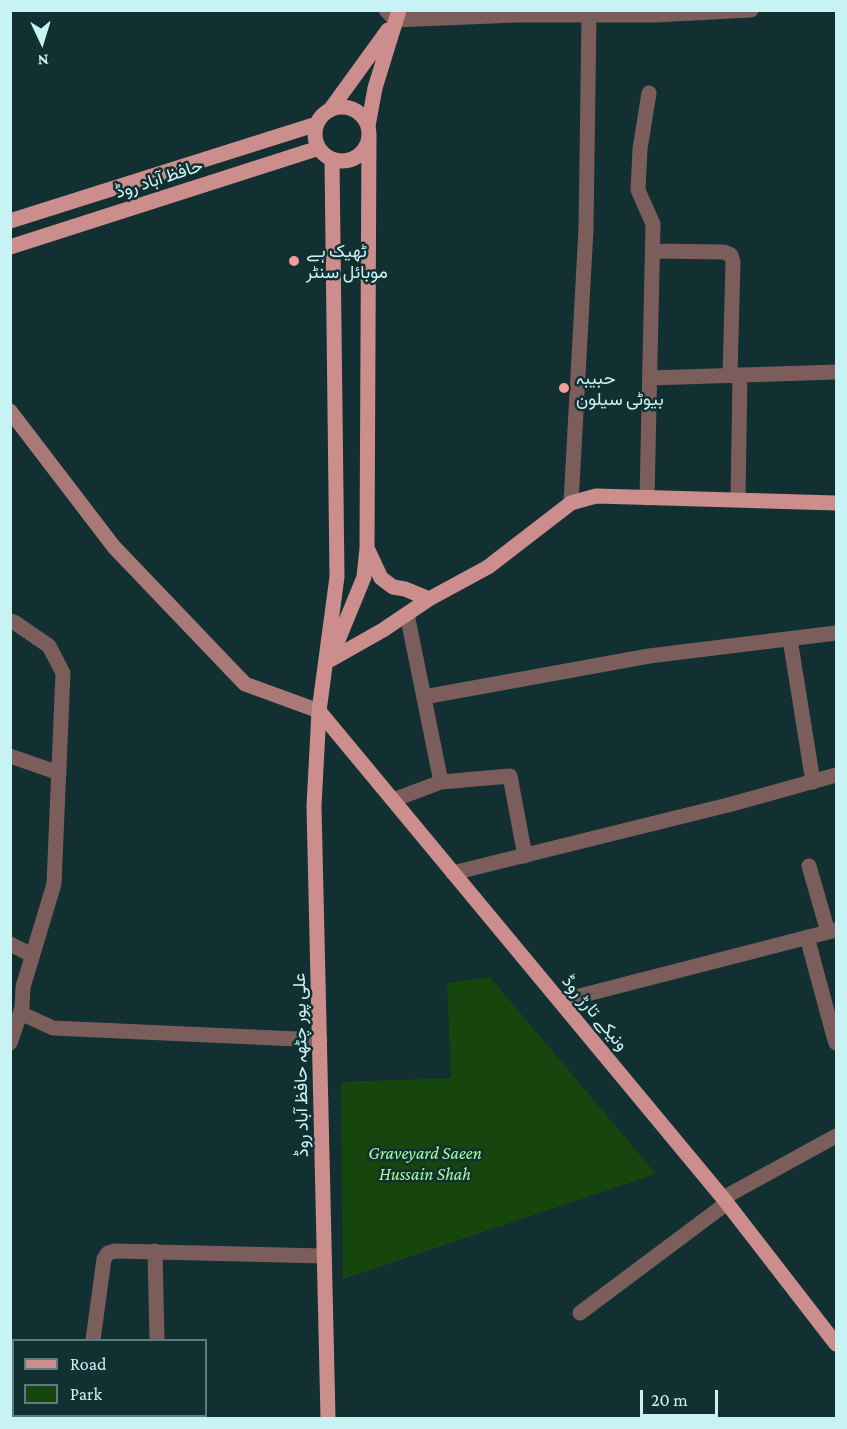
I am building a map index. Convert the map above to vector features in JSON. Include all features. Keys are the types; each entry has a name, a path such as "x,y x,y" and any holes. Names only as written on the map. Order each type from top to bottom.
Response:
{"main road":[{"path":"330,110 393,14"},
{"path":"319,711 330,660 364,578 368,548 368,130 357,111 339,107 322,115 315,132 319,148 332,160 349,160 357,157 363,151 368,143 368,130 375,88 393,14"},
{"name":"حافظ آباد روڈ","path":"10,221 317,124"},
{"name":"حافظ آباد روڈ","path":"10,247 319,148"},
{"path":"319,711 338,577 332,160"},
{"path":"330,660 383,630 429,599 488,567 571,503 596,495 837,503"},
{"path":"368,548 381,578 393,587 405,589 429,599"},
{"name":"ونیکے تارڑ روڈ","path":"319,711 725,1200 836,1342"},
{"name":"علی پور چٹھہ حافظ آباد روڈ","path":"319,711 314,806 328,1419"}],"street":[{"path":"393,14 656,15 751,10"},
{"path":"571,503 586,229 589,15"},
{"path":"647,498 653,224 638,190 640,149 649,93"},
{"path":"653,251 724,252 731,255 738,499"},
{"path":"650,378 837,372"},
{"path":"10,411 114,547 245,684 319,711"},
{"path":"407,614 441,782"},
{"path":"10,621 50,646 63,673 54,884 22,987 20,1013 10,1043"},
{"path":"424,697 649,656 837,633"},
{"path":"790,639 813,782"},
{"path":"10,756 59,773"},
{"path":"453,873 732,804 837,775"},
{"path":"393,801 441,782 510,776 525,856"},
{"path":"560,1001 832,931 809,866"},
{"path":"807,938 837,1043"},
{"path":"10,944 32,955"},
{"path":"20,1013 53,1028 320,1040"},
{"path":"580,1313 725,1200 837,1136"},
{"path":"93,1339 104,1259 108,1253 155,1251 324,1256"},
{"path":"155,1251 157,1339"}],"green space":[{"name":"Graveyard Saeen Hussain Shah","path":"490,977 656,1174 343,1279 341,1082 451,1078 447,983"}],"place":[{"name":"ٹھیک ہے موبائل سنٹر","path":"294,261"},
{"name":"حبیبہ بیوٹی سیلون","path":"564,388"}]}
